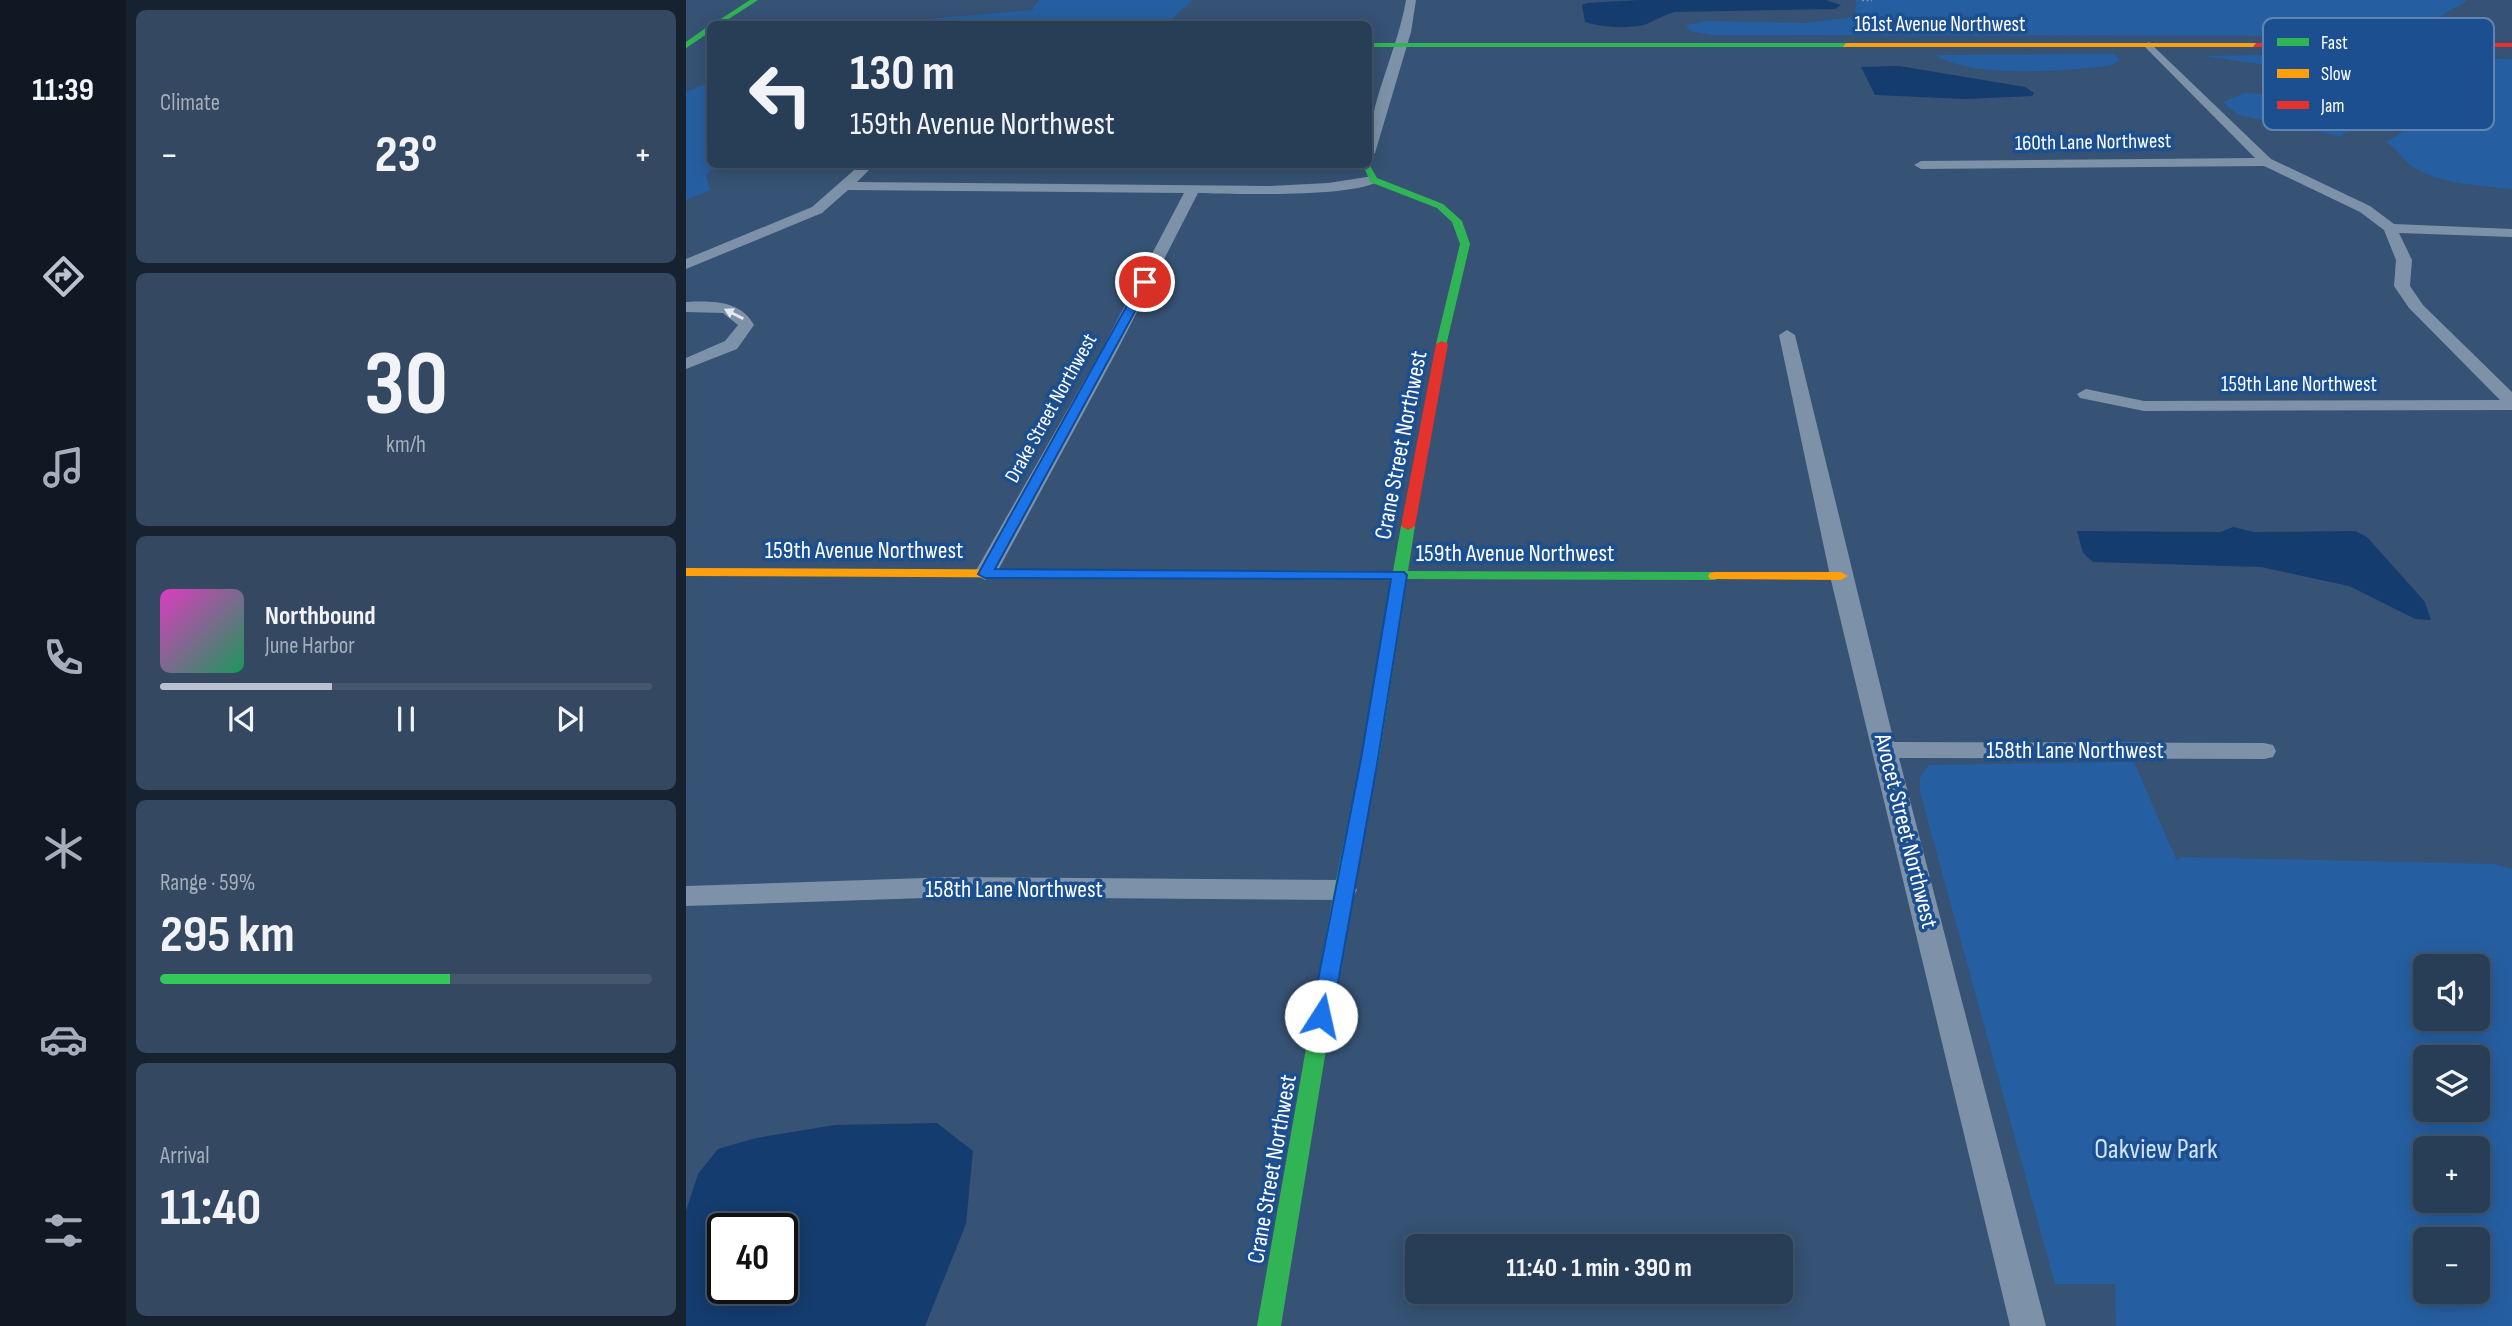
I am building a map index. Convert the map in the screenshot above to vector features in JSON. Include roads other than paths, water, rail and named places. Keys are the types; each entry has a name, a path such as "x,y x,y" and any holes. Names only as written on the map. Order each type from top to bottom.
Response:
{"street":[{"path":"722,21 755,0"},
{"path":"1372,138 1401,45 1411,0"},
{"path":"687,44 707,31"},
{"path":"687,44 707,44"},
{"name":"161st Avenue Northwest","path":"1372,45 2263,45"},
{"path":"2149,45 2266,162 2365,209 2390,228 2404,260 2402,286 2417,308 2512,404"},
{"name":"161st Avenue Northwest","path":"2494,45 2512,45"},
{"path":"1372,102 1382,102"},
{"name":"160th Lane Northwest","path":"1921,164 2266,162"},
{"path":"686,264 817,210 865,168"},
{"path":"846,186 1193,189 1328,187 1370,172"},
{"name":"Crane Street Northwest","path":"1269,1326 1343,890 1370,759 1399,575 1436,373 1465,244 1457,221 1440,206 1370,172"},
{"name":"Drake Street Northwest","path":"985,574 1110,351 1193,189"},
{"path":"2390,228 2512,233"},
{"path":"686,307 731,310 740,315 746,325 731,345 686,364"},
{"name":"Avocet Street Northwest","path":"1787,335 1840,576 1886,750 2028,1326"},
{"name":"159th Lane Northwest","path":"2086,394 2144,406 2512,404"},
{"name":"159th Avenue Northwest","path":"686,572 1840,576"},
{"name":"158th Lane Northwest","path":"1886,750 2264,751"},
{"name":"158th Lane Northwest","path":"686,896 954,887 1343,890"}],"park label":[{"name":"Oakview Park","path":"2156,1149"}]}
